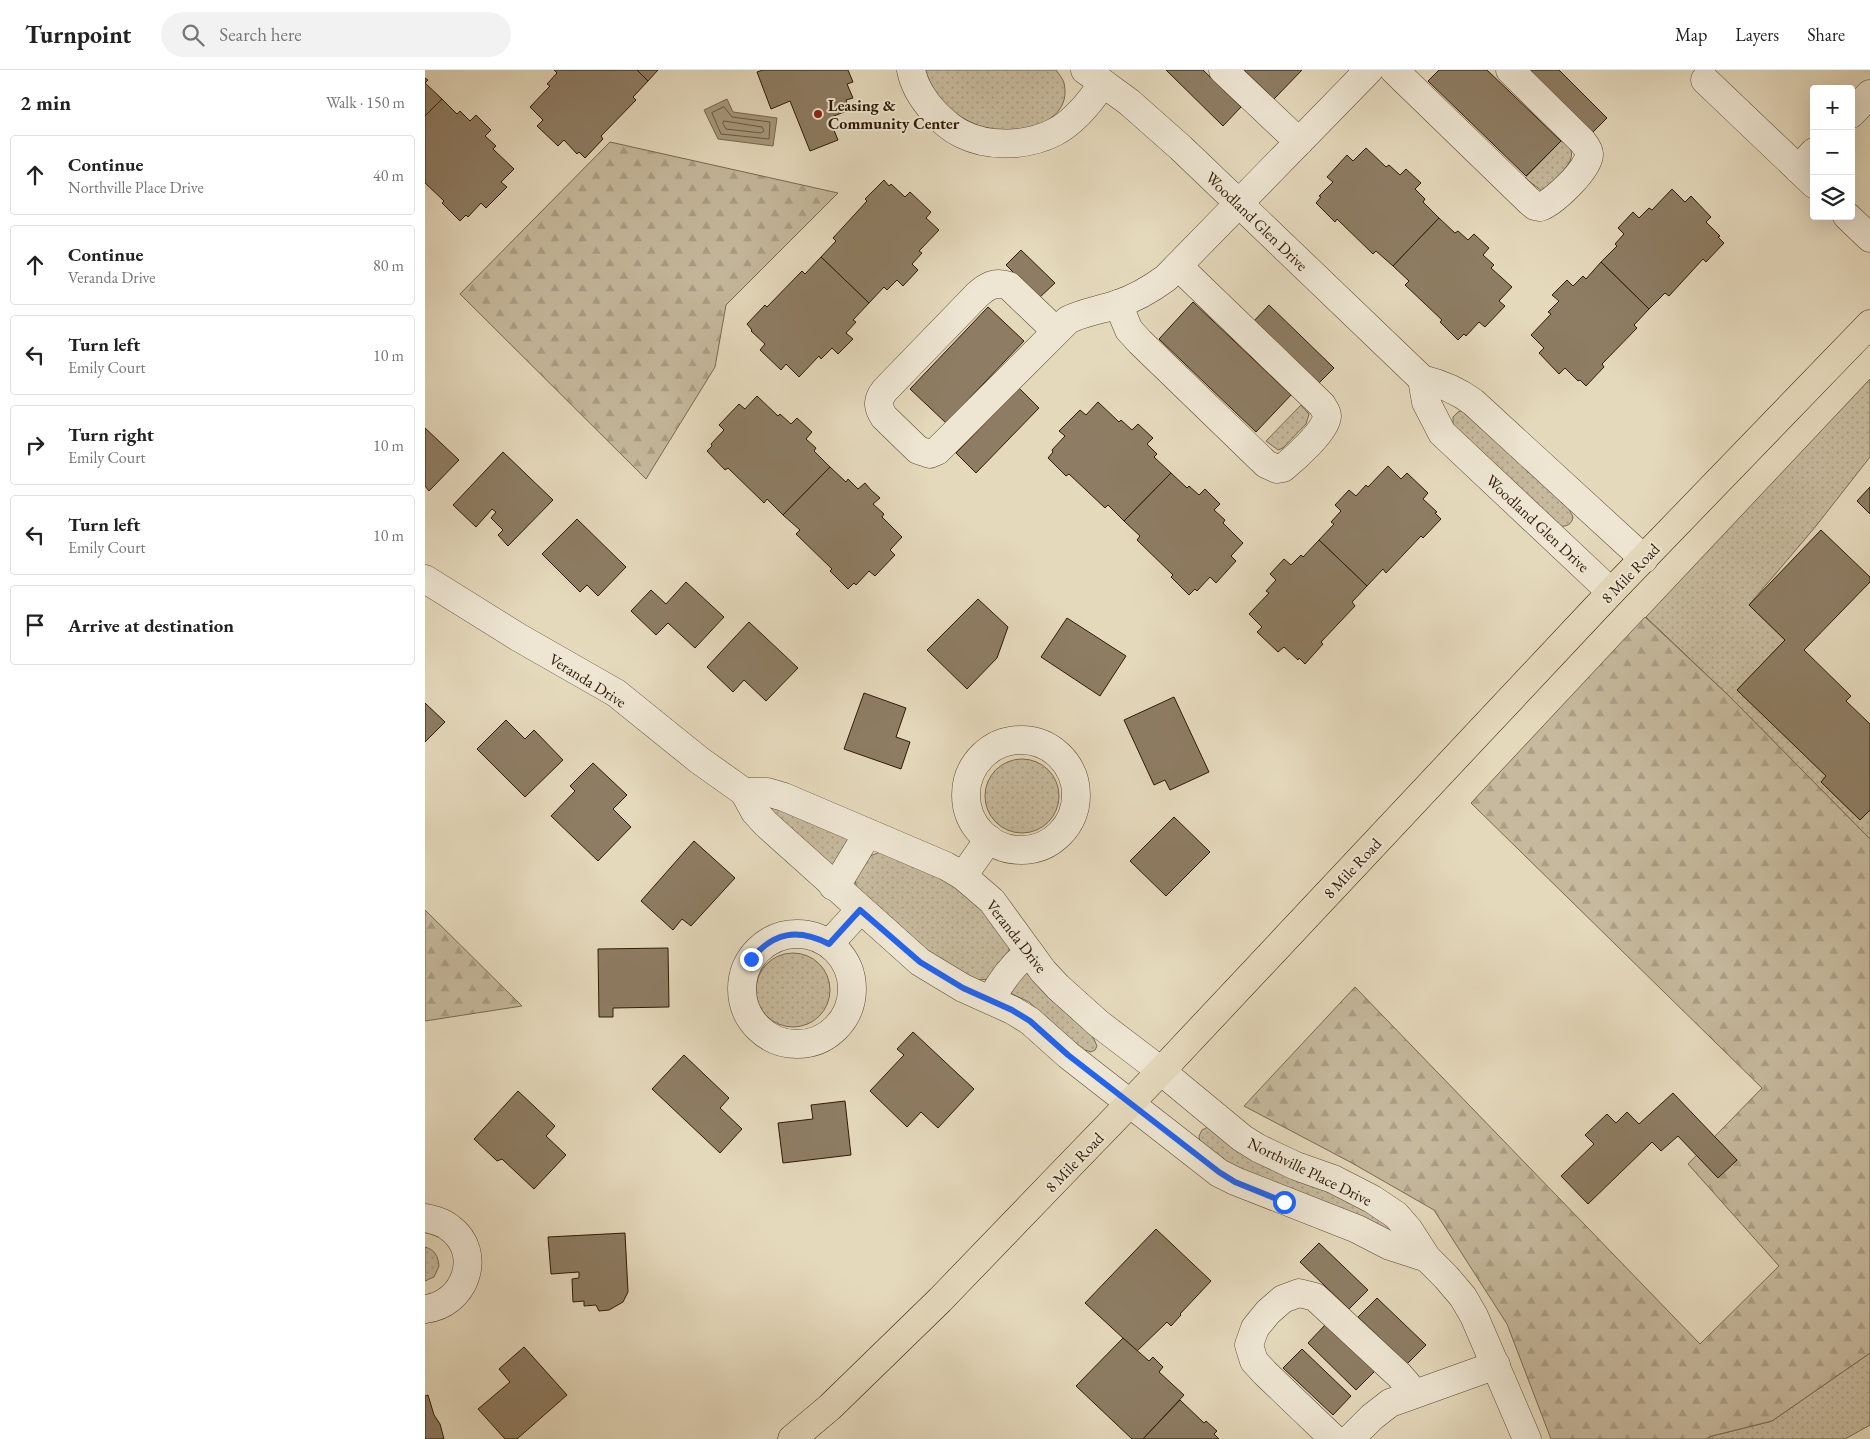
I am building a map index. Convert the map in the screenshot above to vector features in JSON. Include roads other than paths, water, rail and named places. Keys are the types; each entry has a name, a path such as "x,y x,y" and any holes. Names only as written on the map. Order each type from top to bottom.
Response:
{"main road":[{"name":"8 Mile Road","path":"792,1439 830,1407 940,1300 1161,1071 1611,592 1870,324"}],"street":[{"path":"911,70 913,79 927,104 946,123 962,134 981,140 1006,143 1030,141 1055,132 1071,120 1095,95 1094,76"},
{"path":"1223,70 1299,142"},
{"path":"1393,70 1529,201 1540,207 1553,201 1584,168 1588,162 1589,154 1587,147 1582,141 1510,70"},
{"name":"Woodland Glen Drive","path":"1094,76 1129,102 1174,142 1422,379 1444,384 1473,402 1644,559"},
{"path":"1056,331 1009,286 1000,283 991,285 977,295 885,390 879,397 877,404 880,410 918,450 930,454 937,451 1056,331 1076,316 1118,304 1150,289 1178,266 1299,142 1353,76"},
{"path":"1705,80 1808,168"},
{"path":"1855,110 1870,94"},
{"path":"1851,220 1870,238"},
{"path":"1118,304 1129,330 1140,342 1266,464 1277,469 1283,468 1321,430 1327,418 1326,412 1322,405 1178,266"},
{"name":"Woodland Glen Drive","path":"1422,379 1426,402 1442,432 1611,592"},
{"name":"Veranda Drive","path":"425,579 518,637 615,693 699,760 743,792 765,824 920,962 963,988 1012,1010 1034,1024 1068,1055 1130,1103"},
{"name":"Veranda Drive","path":"743,792 767,792 784,797 946,866 963,876 992,901 1043,971 1065,993 1098,1024 1161,1071"},
{"path":"833,886 842,876 868,832"},
{"path":"963,876 989,839"},
{"path":"829,944 860,910"},
{"path":"795,934 813,936 829,944 841,957 849,973 852,990 849,1008 840,1024 826,1036 809,1043 790,1044 772,1039 757,1028 746,1012 741,994 743,976 751,959 763,945 778,937 795,934"},
{"path":"991,1000 996,989 1020,959 1029,952"},
{"name":"Northville Place Drive","path":"1161,1071 1242,1138 1258,1148 1296,1166 1333,1179 1372,1199 1396,1215 1409,1230 1427,1258 1463,1296 1496,1365 1527,1439"},
{"name":"Northville Place Drive","path":"1130,1103 1219,1172 1235,1182 1357,1229 1390,1246 1427,1258"},
{"path":"425,1218 438,1221 451,1228 461,1239 466,1252 468,1266 465,1281 457,1293 447,1302 425,1309"},
{"path":"1334,1439 1254,1361 1249,1345 1255,1328 1268,1312 1283,1299 1299,1294 1315,1297 1399,1375 1407,1384 1411,1394"},
{"path":"1350,1439 1372,1417 1390,1403 1496,1365"}],"water":[{"path":"727,99 733,112 777,118 773,146 718,139 704,110"}],"place":[{"name":"Leasing & Community Center","path":"818,114"}]}
